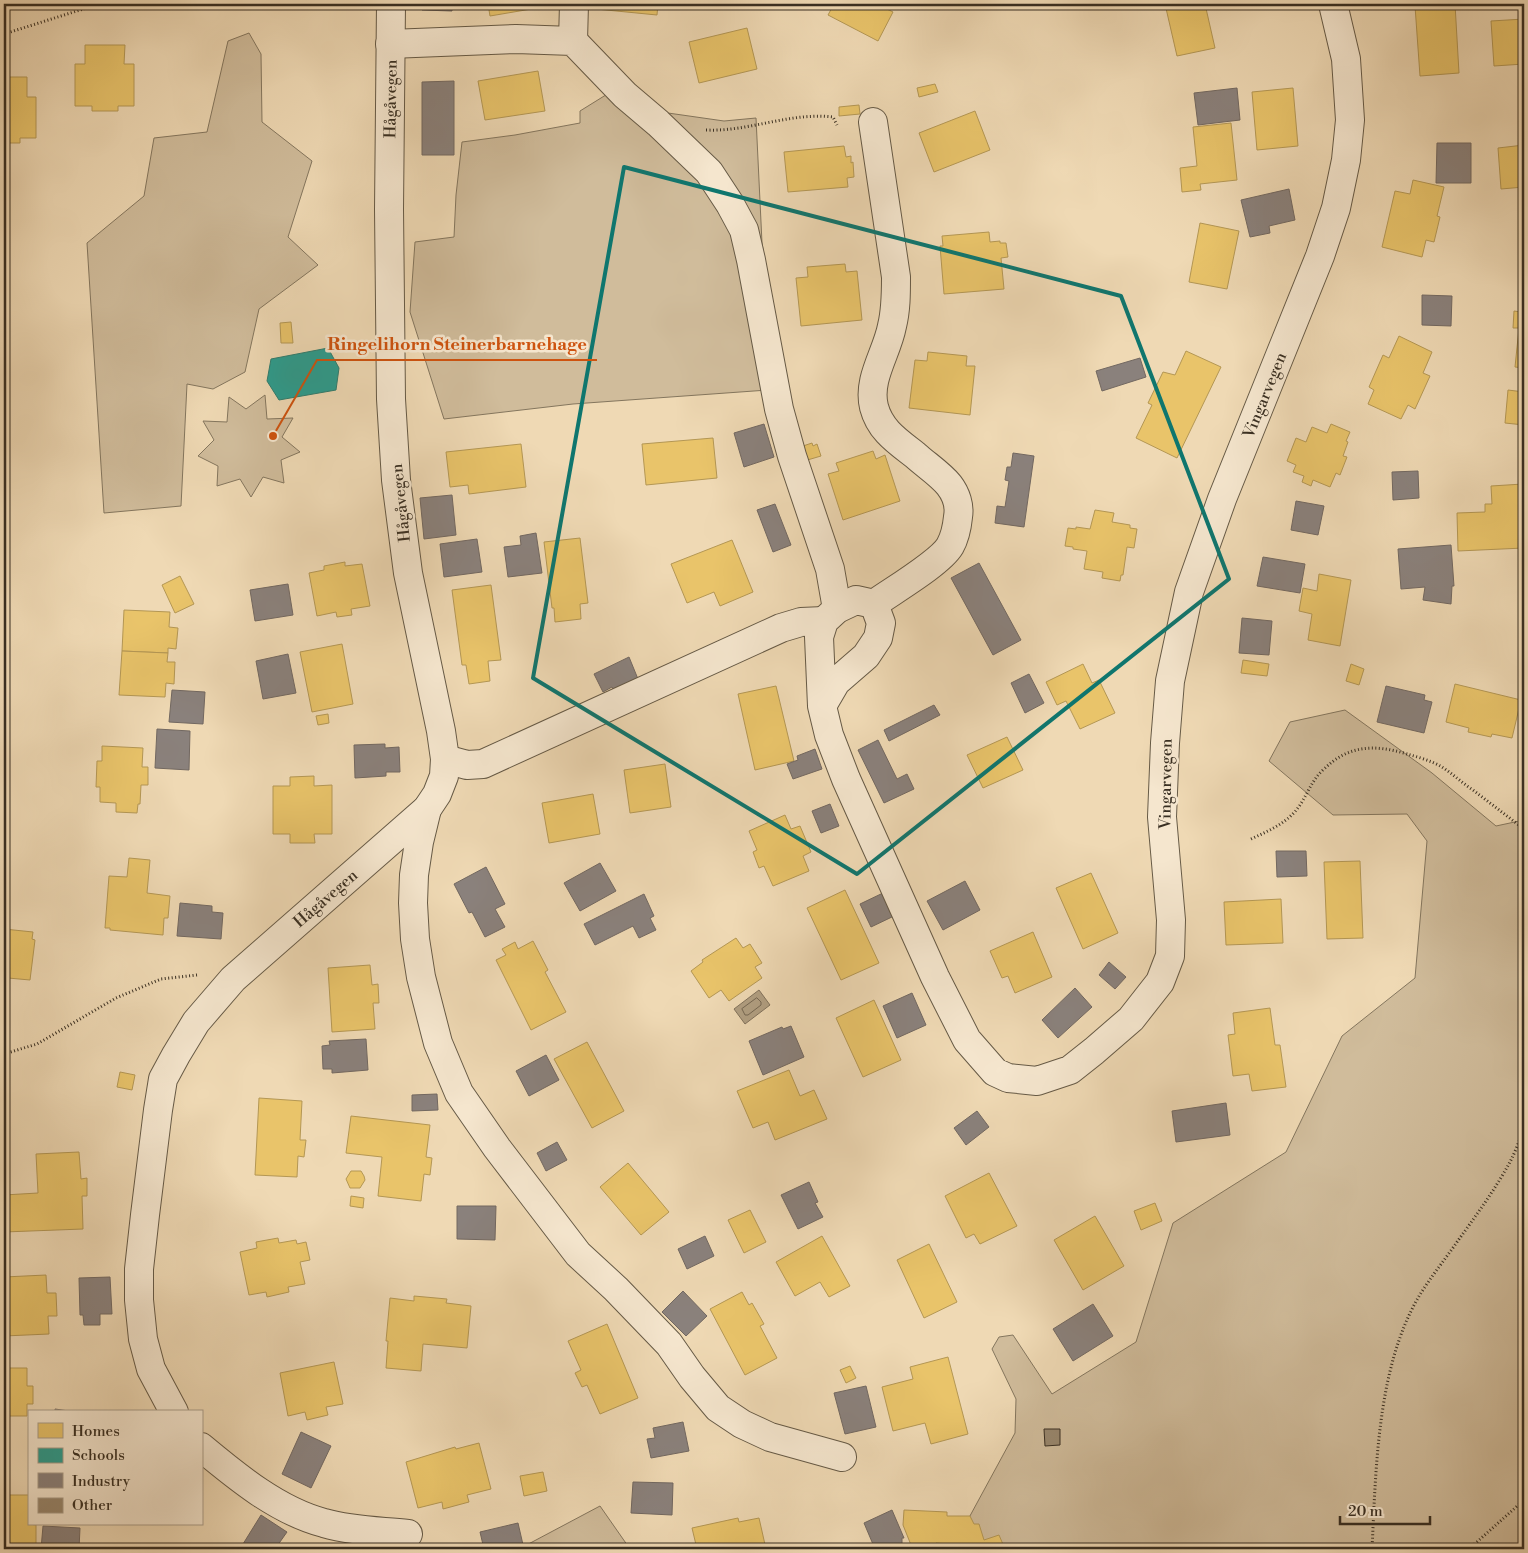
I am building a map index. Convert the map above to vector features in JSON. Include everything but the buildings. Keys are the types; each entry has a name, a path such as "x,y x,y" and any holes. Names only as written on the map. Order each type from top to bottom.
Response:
{"street":[{"name":"Hågåvegen","path":"173,1410 151,1370 143,1339 139,1300 139,1269 158,1110 164,1079 196,1022 233,979 427,809 437,794 444,776 445,759 441,731 408,573 396,480 391,400 389,210 391,4"},
{"path":"573,41 574,4"},
{"name":"Vingarvegen","path":"830,615 819,637 822,706 829,735 846,779 935,977 967,1040 995,1072 1008,1078 1037,1081 1070,1070 1131,1019 1160,982 1170,956 1171,920 1162,817 1170,682 1189,592 1222,499 1320,256 1336,208 1346,160 1350,120 1346,59 1333,4"},
{"path":"390,44 516,39 573,41 625,95 658,123 709,172 744,230 779,409 792,456 830,569 830,615"},
{"path":"445,759 467,765 483,764 781,628 830,615 856,600 874,604 936,561 949,548 957,530 959,513 956,497 950,486 936,472 890,435 880,423 874,407 872,393 892,327 896,300 896,277 874,122"},
{"path":"822,706 836,682 866,656 878,638 881,623 874,604"},
{"path":"427,809 414,875 415,939 421,977 438,1044 460,1093 497,1148 578,1254 622,1295 669,1344 692,1377 718,1408 742,1424 770,1437 842,1457"},
{"path":"202,1448 257,1490 291,1511 324,1523 355,1529 408,1534"}],"path":[{"path":"4,34 99,4"},
{"path":"658,123 709,130 751,127 790,118 824,116 832,117 838,125"},
{"path":"1250,839 1275,828 1289,817 1300,805 1321,771 1332,762 1343,754 1356,749 1374,747 1389,748 1441,767 1524,829"},
{"path":"4,1054 37,1044 116,998 161,979 193,975 215,975 233,979"},
{"path":"1372,1549 1375,1485 1382,1416 1392,1361 1402,1329 1418,1297 1473,1220 1510,1161 1524,1128"},
{"path":"1469,1549 1524,1500"}],"highlighted area":[{"path":"624,167 1121,296 1229,579 857,874 533,678"}],"shaded area":[{"path":"249,33 261,54 262,122 312,161 288,237 318,265 259,309 245,372 213,389 187,384 181,506 104,513 87,243 144,196 154,138 207,132 228,41"},
{"path":"609,93 661,112 724,121 756,118 762,243 782,366 768,390 573,404 444,419 410,312 415,242 454,237 456,195 462,142 515,135 580,123 580,111"},
{"path":"265,395 267,419 293,418 282,437 300,452 281,460 284,483 263,477 251,497 240,479 217,486 218,466 198,456 214,440 203,421 227,422 229,397 246,409"},
{"path":"1345,710 1432,773 1496,826 1524,820 1524,1549 952,1549 1015,1433 1016,1399 992,1349 999,1337 1013,1335 1052,1394 1136,1342 1173,1223 1286,1152 1342,1036 1415,978 1427,841 1407,814 1333,815 1269,761 1290,722"},
{"path":"600,1506 630,1549 519,1549"}],"water":[{"path":"759,990 770,1005 745,1024 734,1009"}],"place":[{"name":"Ringelihorn Steinerbarnehage","path":"273,436"}]}
